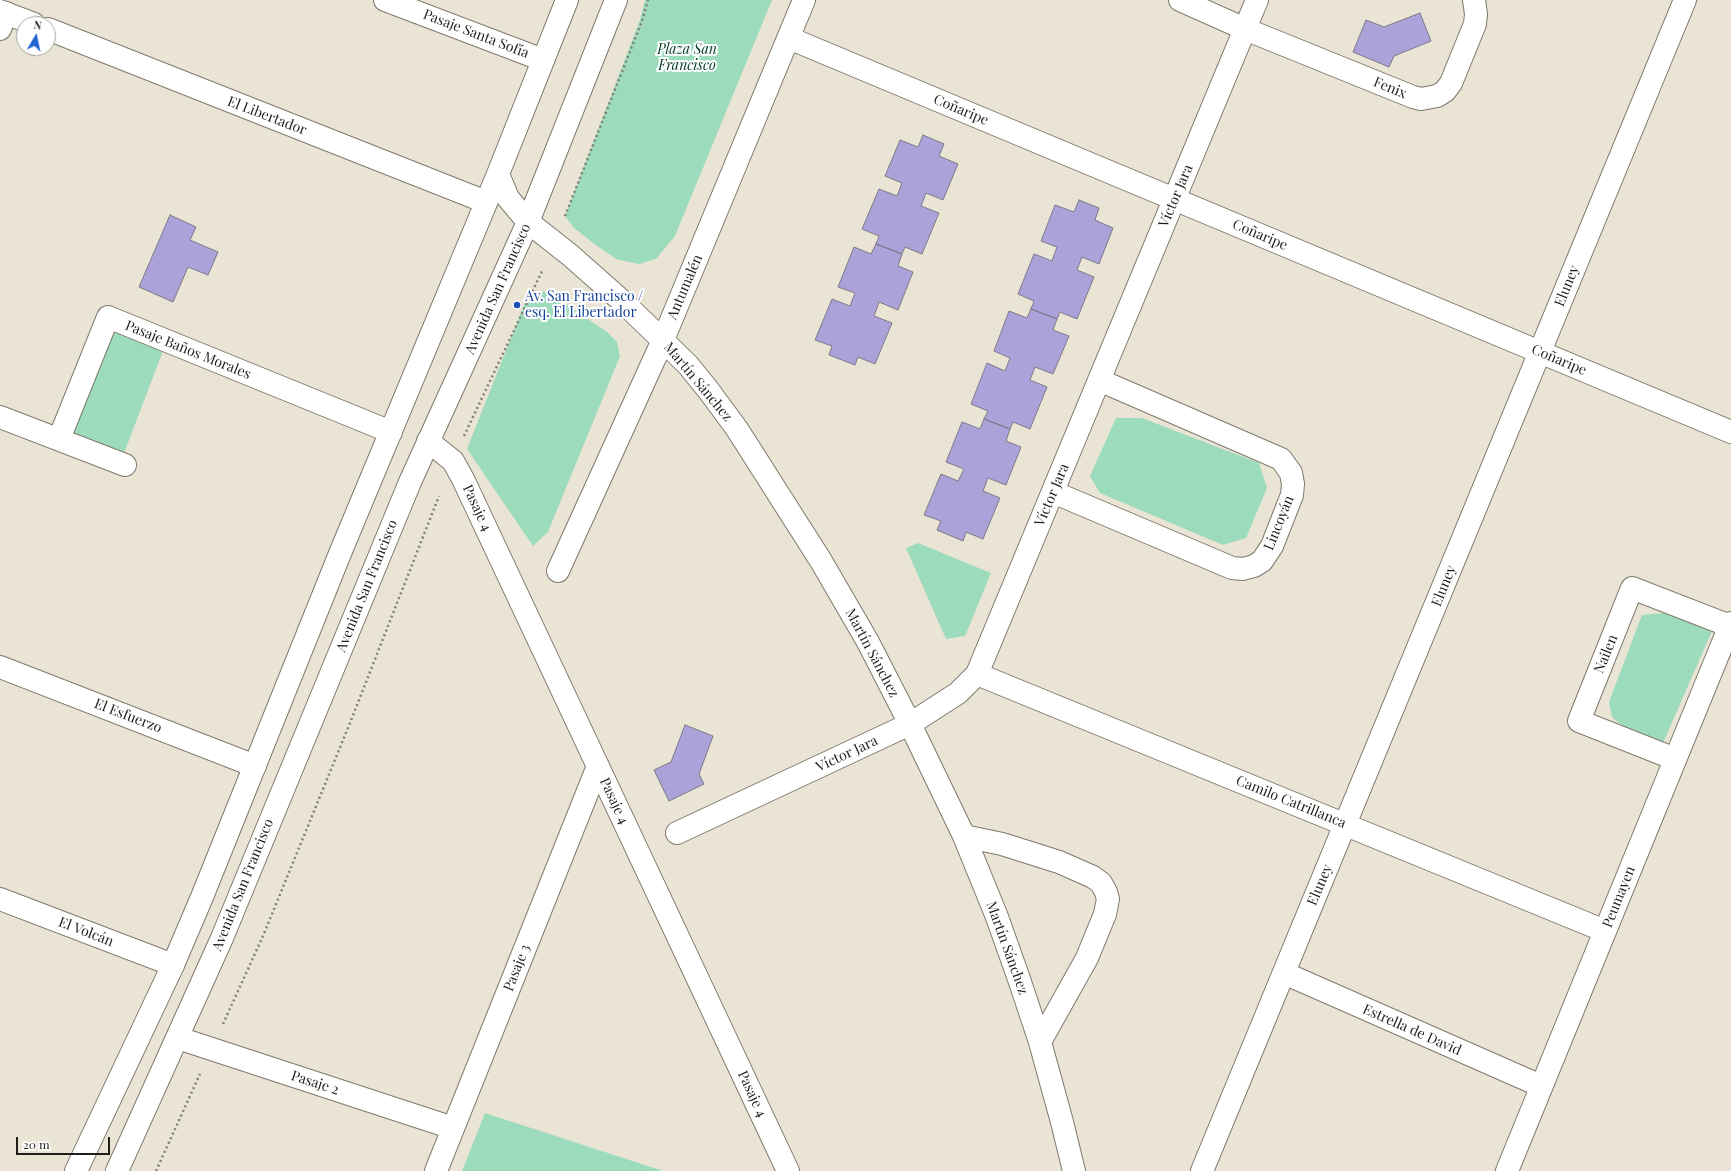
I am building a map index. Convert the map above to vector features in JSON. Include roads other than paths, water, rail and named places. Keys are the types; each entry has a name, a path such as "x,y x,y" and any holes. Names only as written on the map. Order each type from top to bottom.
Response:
{"street":[{"name":"Pasaje Santa Sofía","path":"385,0 544,60"},
{"path":"76,1171 173,965 498,174 567,0"},
{"name":"Avenida San Francisco","path":"117,1171 222,938 428,441 528,222 616,0"},
{"name":"Antumalén","path":"558,571 663,340 804,0"},
{"name":"Fenix","path":"1180,0 1245,29 1413,97 1429,98 1437,96 1445,91 1451,83 1475,24 1476,14 1474,0"},
{"name":"Víctor Jara","path":"677,833 910,724 958,693 977,674 1257,0"},
{"name":"Eluney","path":"1202,1171 1685,0"},
{"path":"2,17 16,20"},
{"name":"El Libertador","path":"56,33 486,202"},
{"name":"Coñaripe","path":"789,38 1731,432"},
{"name":"Martín Sánchez","path":"498,174 508,198 528,222 554,242 622,301 663,340 710,391 793,516 868,642 910,724 964,836 997,917 1020,979 1040,1042 1074,1171"},
{"name":"Pasaje Baños Morales","path":"59,439 108,317 391,432"},
{"name":"Lincoyán","path":"1053,492 1232,568 1243,569 1254,566 1262,561 1272,546 1292,495 1293,484 1291,473 1281,459 1099,380"},
{"path":"0,417 125,465"},
{"name":"Pasaje 4","path":"428,441 453,461 463,479 788,1171"},
{"name":"Nailen","path":"1675,759 1579,721 1632,588 1730,625"},
{"name":"Peumayen","path":"1506,1171 1730,625"},
{"name":"El Esfuerzo","path":"0,667 255,766"},
{"name":"Camilo Catrillanca","path":"977,674 1605,931"},
{"name":"Pasaje 3","path":"436,1171 598,766"},
{"path":"964,836 1002,844 1059,862 1093,877 1101,883 1106,892 1108,899 1105,914 1087,958 1040,1042"},
{"name":"El Volcán","path":"0,898 173,965"},
{"name":"Estrella de David","path":"1284,973 1541,1086"},
{"name":"Pasaje 2","path":"178,1038 453,1128"}],"place":[{"name":"Av. San Francisco / esq. El Libertador","path":"517,305"}],"park label":[{"name":"Plaza San Francisco","path":"687,58"}]}
